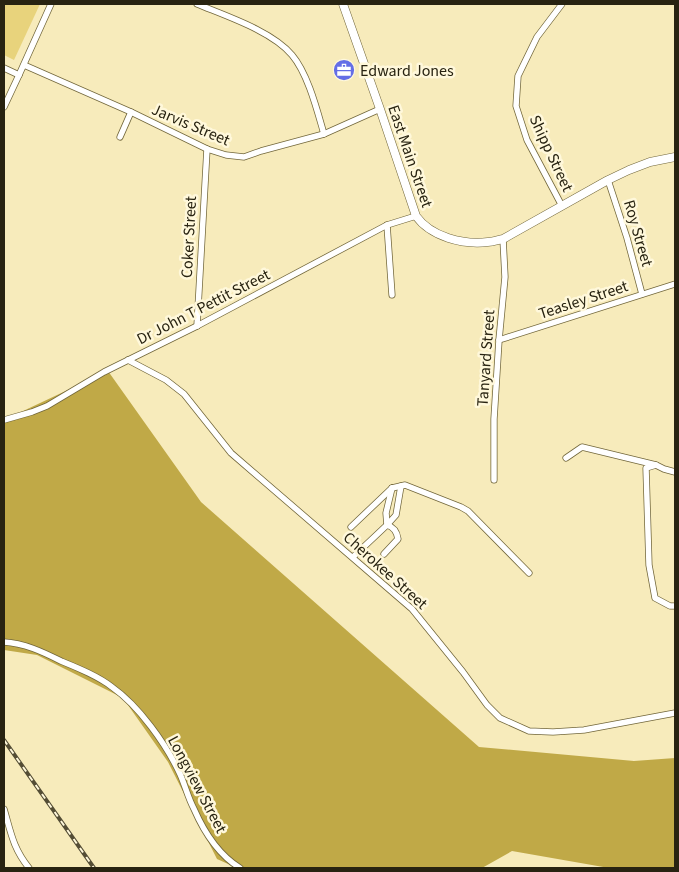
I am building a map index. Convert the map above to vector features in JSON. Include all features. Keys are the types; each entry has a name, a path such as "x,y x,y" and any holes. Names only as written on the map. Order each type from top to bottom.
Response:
{"main road":[{"name":"East Main Street","path":"343,4 416,216 430,230 461,241 486,242 503,239 629,170 650,162 675,158"}],"street":[{"path":"4,107 50,4"},
{"path":"197,4 228,16 283,46 302,70 324,134"},
{"name":"Shipp Street","path":"562,4 537,37 518,76 516,106 527,140 562,206"},
{"name":"Jarvis Street","path":"24,65 131,112 207,149 226,155 244,157 324,134 380,109"},
{"path":"4,68 19,75"},
{"path":"120,137 131,112"},
{"name":"Coker Street","path":"197,326 207,149"},
{"name":"Roy Street","path":"608,180 627,238 642,294"},
{"name":"Dr John T Pettit Street","path":"4,420 47,406 104,372 197,326 386,225 416,216"},
{"path":"386,225 392,295"},
{"name":"Tanyard Street","path":"494,480 494,419 499,340 506,277 503,239"},
{"name":"Teasley Street","path":"499,340 675,284"},
{"name":"Cherokee Street","path":"128,360 166,380 184,394 231,453 412,609 487,705 500,718 528,731 553,732 584,730 675,714"},
{"path":"566,458 582,447 656,465 675,472"},
{"path":"656,465 646,468 649,565 655,598 670,606 675,606"},
{"path":"351,527 392,488 406,485 468,511 529,573"},
{"path":"353,557 396,515 401,486"},
{"path":"387,525 386,513 392,488"},
{"path":"384,554 398,538 397,532 392,526 387,525"},
{"name":"Longview Street","path":"4,642 41,651 58,659 111,686 130,702 148,723 166,749 180,773 194,810 218,850 240,868"},
{"path":"4,809 14,844 29,868"}],"shaded area":[{"path":"4,4 40,4 14,60 4,55"},
{"path":"108,371 201,502 479,747 634,761 675,758 675,868 609,868 512,851 482,868 237,868 217,859 168,762 123,698 37,655 4,650 4,420"}],"railway":[{"path":"4,740 94,868"}],"place":[{"name":"Edward Jones","path":"344,70"}]}
